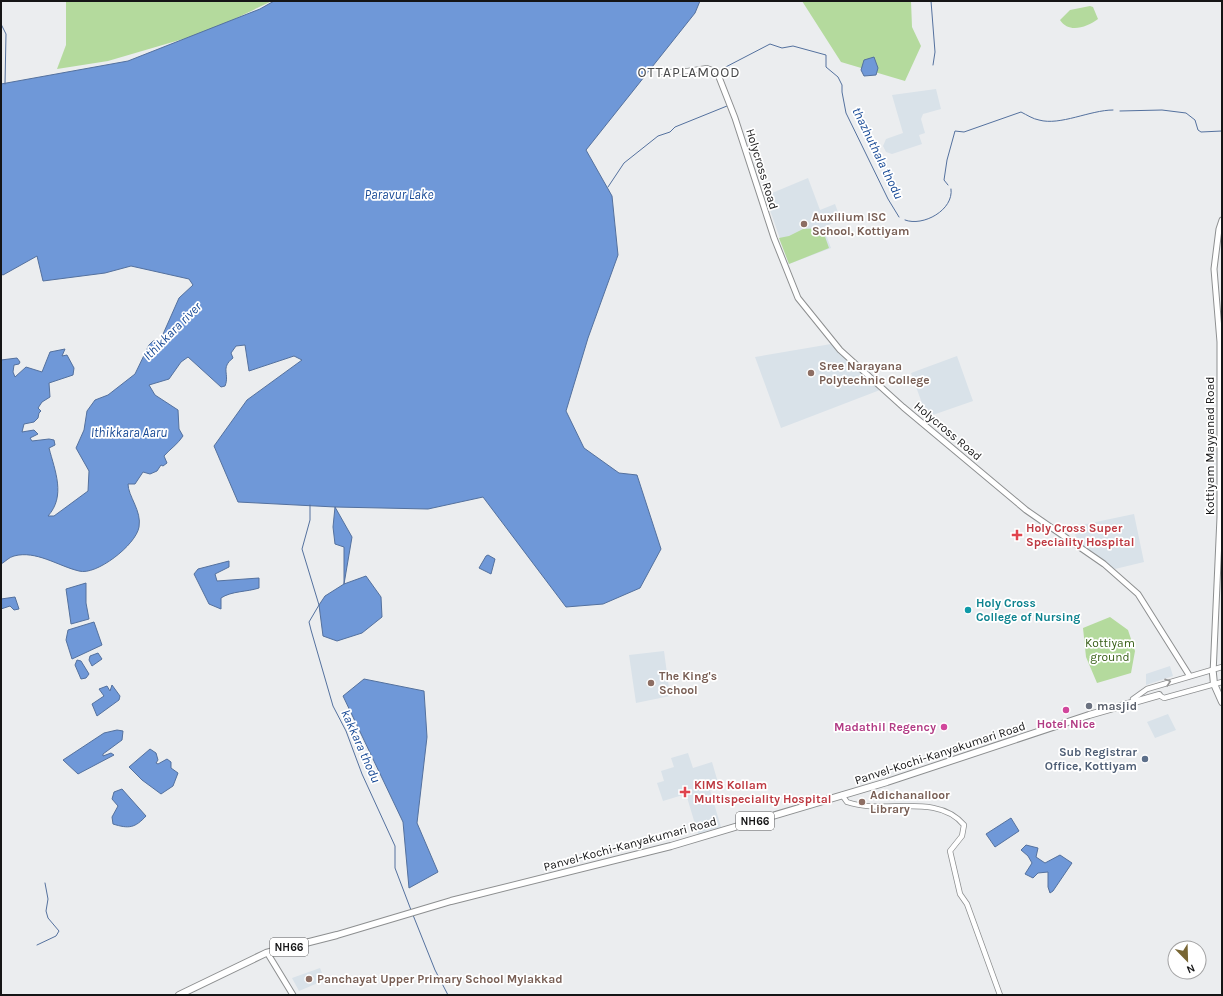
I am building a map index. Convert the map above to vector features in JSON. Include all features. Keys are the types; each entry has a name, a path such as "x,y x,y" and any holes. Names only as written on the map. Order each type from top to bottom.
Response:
{"main road":[{"name":"Holycross Road","path":"715,71 735,118 774,238 798,298 840,350 903,407 1026,510 1104,564 1138,594 1189,675"},
{"name":"Kottiyam Mayyanad Road","path":"1213,672 1220,536 1221,367 1214,269 1219,229 1222,220"},
{"path":"1213,672 1218,683 1222,702"},
{"name":"NH66","path":"1089,715 1158,695"},
{"name":"NH66","path":"1089,715 1107,707 1133,699"},
{"name":"Panvel-Kochi-Kanyakumari Road","path":"179,995 266,953 268,954 280,949 406,916 451,901 668,847 842,795 1089,715"},
{"path":"268,954 293,995"}],"street":[{"path":"662,72 681,72 707,68 715,71"},
{"path":"1133,699 1147,689 1189,675 1213,672 1222,667"},
{"path":"1158,695 1164,698 1218,683"},
{"path":"842,795 847,802 859,805 879,807 939,808 954,815 964,825 962,836 950,851 960,894 966,904 1000,995"}],"shaded area":[{"path":"936,89 941,109 923,114 921,119 925,133 919,135 922,144 892,154 886,152 883,146 886,139 903,133 892,95"},
{"name":"Auxilium ISC School, Kottiyam","path":"808,178 820,210 835,204 841,220 823,227 831,248 789,264 765,196"},
{"name":"Sree Narayana Polytechnic College","path":"831,344 880,390 781,428 755,357"},
{"path":"957,356 973,401 927,417 911,373"},
{"path":"1134,514 1144,562 1115,569 1086,549 1077,539 1072,527"},
{"name":"The King's School","path":"664,651 670,696 636,703 629,655"},
{"path":"1170,666 1173,676 1146,685 1146,674"},
{"path":"1168,714 1176,730 1155,738 1147,722"},
{"name":"KIMS Kollam Multispeciality Hospital","path":"688,753 693,768 712,762 719,786 710,790 721,827 698,834 686,794 663,801 657,783 664,781 661,771 674,767 671,758"},
{"name":"Panchayat Upper Primary School Mylakkad","path":"320,968 325,980 299,991 292,978"}],"green space":[{"path":"66,1 272,1 207,32 108,61 57,69 66,45"},
{"path":"802,1 911,1 912,27 921,46 905,81 841,62"},
{"path":"1090,6 1093,7 1098,19 1084,27 1068,27 1060,20 1070,10"},
{"path":"822,228 829,248 789,264 779,238 789,236 803,229"},
{"name":"Kottiyam ground","path":"1110,617 1128,630 1135,651 1131,673 1097,683 1086,657 1083,628"}],"water":[{"name":"Paravur Lake","path":"274,1 700,1 695,13 586,150 612,196 618,255 588,338 566,411 584,448 619,473 637,475 661,549 640,588 603,604 566,607 483,497 428,509 335,507 238,502 214,446 247,400 302,360 294,356 249,371 245,345 236,346 231,353 233,358 226,368 227,378 225,386 221,387 188,357 181,362 169,379 149,385 155,395 178,410 179,429 183,436 179,442 164,456 167,463 163,466 161,465 157,471 150,474 143,472 135,484 128,484 130,494 139,515 139,527 131,542 123,550 105,564 95,569 86,571 71,569 47,559 30,555 12,557 1,564 1,360 17,358 20,362 19,364 14,365 13,372 15,377 26,367 42,372 50,352 65,349 62,356 67,355 74,368 73,375 49,383 50,397 42,402 38,408 41,411 38,418 34,422 24,424 22,432 34,430 38,434 30,438 32,441 49,439 54,440 55,445 49,448 58,483 58,492 57,500 48,516 54,516 88,491 89,471 76,448 84,430 87,411 95,400 108,395 135,374 149,345 153,341 160,341 179,298 193,285 189,279 131,266 105,273 43,281 37,256 3,275 1,274 1,84 128,61 260,9"},
{"path":"874,57 878,68 876,75 864,76 861,70 864,60"},
{"path":"335,507 352,537 344,584 344,547 335,544 333,527"},
{"path":"488,555 495,559 491,574 479,568"},
{"path":"229,561 229,567 215,574 217,581 259,578 259,588 234,593 221,598 221,609 209,604 194,574 198,569"},
{"path":"366,576 381,597 382,617 362,633 337,641 323,636 319,605 325,596 344,584"},
{"path":"86,583 86,603 89,619 71,624 66,589"},
{"path":"15,597 19,609 14,610 10,606 1,609 1,599"},
{"path":"94,622 102,645 72,659 66,640 68,630"},
{"path":"98,653 102,659 92,666 89,660 90,656"},
{"path":"77,660 81,661 89,674 86,678 81,679 75,665"},
{"path":"364,679 424,691 427,737 417,823 438,872 409,888 403,822 343,696"},
{"path":"112,685 120,696 119,700 97,716 92,704 104,696 99,689 107,686 110,691"},
{"path":"117,730 123,731 122,740 103,754 103,756 111,753 114,755 78,774 63,760 104,733"},
{"path":"150,749 156,753 158,760 156,763 158,764 167,759 171,762 171,768 178,773 173,786 161,794 142,780 129,767"},
{"path":"122,789 146,816 135,825 128,827 113,824 112,817 118,806 112,799 114,792"},
{"path":"1011,818 1019,831 995,847 986,834"},
{"path":"1026,845 1038,848 1036,857 1045,863 1060,855 1072,863 1053,891 1050,893 1048,887 1048,872 1038,873 1033,878 1025,874 1032,863 1028,856 1021,850"}],"waterway":[{"path":"931,1 935,52 933,65"},
{"path":"1,24 6,34 5,84"},
{"name":"thazhuthala thodu","path":"718,71 770,44 782,48 793,46 826,55 826,67 838,77 842,85 846,113 888,199 899,217"},
{"name":"thazhuthala thodu","path":"608,187 624,163 658,136 670,132 675,127 727,106"},
{"path":"948,185 944,180 947,160 955,131 964,132 1021,112 1034,119 1056,121 1095,112 1113,110"},
{"path":"1120,111 1162,110 1186,113 1195,120 1198,130 1201,132 1222,131"},
{"path":"905,220 912,222 920,221 936,215 948,204 951,197 951,189"},
{"name":"kakkara thodu","path":"310,505 310,520 302,549 319,605 309,622 333,706 346,731 362,774 395,846 395,868 411,910"},
{"path":"37,945 56,936 59,931 48,918 46,911 48,899 45,883"},
{"name":"kakkara thodu","path":"413,915 435,970 448,995"}],"place":[{"name":"Auxilium ISC School, Kottiyam","path":"804,224"},
{"name":"Sree Narayana Polytechnic College","path":"811,373"},
{"name":"Holy Cross Super Speciality Hospital","path":"1017,535"},
{"name":"Holy Cross College of Nursing","path":"968,610"},
{"name":"The King's School","path":"651,683"},
{"name":"masjid","path":"1089,706"},
{"name":"Hotel Nice","path":"1066,710"},
{"name":"Madathil Regency","path":"944,727"},
{"name":"Sub Registrar Office, Kottiyam","path":"1145,759"},
{"name":"KIMS Kollam Multispeciality Hospital","path":"685,792"},
{"name":"Adichanalloor Library","path":"862,802"},
{"name":"Panchayat Upper Primary School Mylakkad","path":"309,979"}],"district":[{"name":"OTTAPLAMOOD","path":"689,72"}],"water label":[{"name":"Ithikkara river","path":"172,331"},
{"name":"Ithikkara Aaru","path":"129,432"}]}
